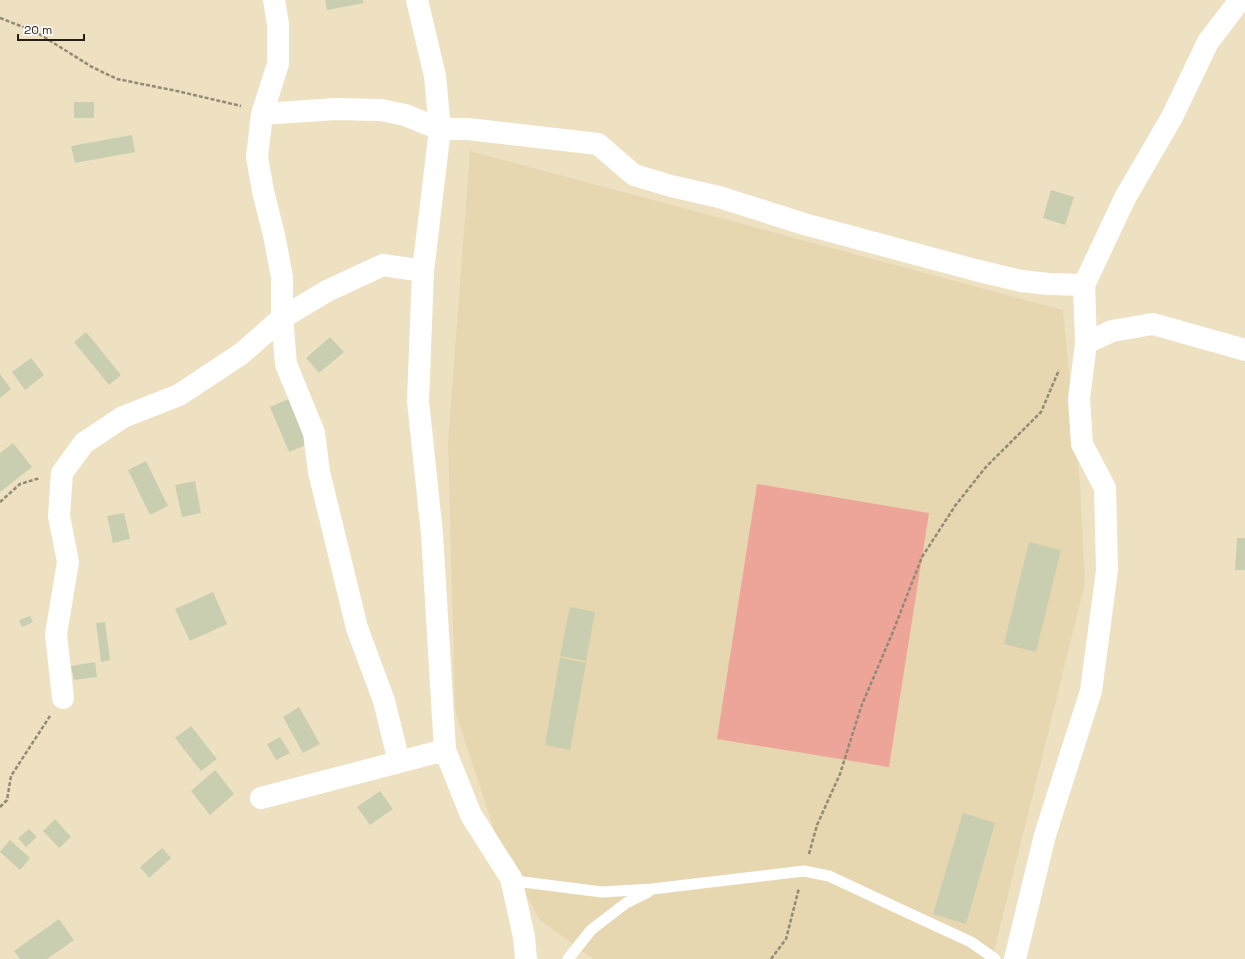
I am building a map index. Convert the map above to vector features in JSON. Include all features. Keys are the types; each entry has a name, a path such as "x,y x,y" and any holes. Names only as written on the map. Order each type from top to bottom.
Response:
{"street":[{"path":"274,0 278,24 278,64 262,114 257,157 282,277 282,318 286,364 314,433 319,472 356,628 384,701 400,762"},
{"path":"417,0 435,76 440,129 423,271 418,401 432,534 445,750 471,815 511,878 524,937 526,959"},
{"path":"1015,959 1045,835 1091,692 1107,570 1105,488 1082,444 1079,399 1086,343 1084,285 1125,198 1172,117 1208,42 1240,0"},
{"path":"262,114 336,110 381,110 405,115 440,129 468,129 598,144 634,175 671,186 720,197 812,226 975,270 1021,281 1049,284 1084,285"},
{"path":"63,698 56,634 68,562 59,516 62,473 84,443 123,417 179,395 241,354 282,318 327,291 383,265 423,271"},
{"path":"1086,343 1112,331 1154,324 1245,350"},
{"path":"261,798 445,750"}],"lane":[{"path":"511,878 523,882 602,892 652,890 804,871 829,876 899,908 971,942 995,959"},
{"path":"568,959 591,930 626,903 652,890"}],"path":[{"path":"0,18 36,32 92,67 117,79 235,104 262,114"},
{"path":"771,959 786,939 817,825 840,774 861,707 892,634 922,557 955,506 985,468 1041,412 1060,368"},
{"path":"0,502 20,484 62,473"},
{"path":"0,807 7,800 11,776 29,746 63,698"}],"shaded area":[{"path":"470,151 1063,310 1080,484 1085,584 992,959 593,959 540,920 500,848 455,711 448,442"},
{"path":"757,484 929,513 889,767 717,739"}],"building":[{"path":"325,0 363,0 364,3 327,10"},
{"path":"74,102 94,102 94,118 74,118"},
{"path":"132,135 135,152 75,163 71,146"},
{"path":"1051,190 1074,197 1065,225 1043,218"},
{"path":"86,332 121,375 109,385 74,342"},
{"path":"330,337 344,352 319,373 306,358"},
{"path":"31,358 44,375 25,390 12,372"},
{"path":"0,374 11,389 0,398"},
{"path":"289,399 308,444 289,452 270,407"},
{"path":"13,443 32,467 0,492 0,453"},
{"path":"146,461 168,506 150,515 128,470"},
{"path":"195,481 201,513 182,517 175,485"},
{"path":"124,513 130,539 113,543 107,516"},
{"path":"1237,538 1245,538 1245,570 1235,570"},
{"path":"1029,542 1061,550 1036,652 1004,644"},
{"path":"213,592 227,624 190,641 175,609"},
{"path":"570,607 595,612 586,661 560,656"},
{"path":"30,616 33,622 22,627 19,620"},
{"path":"105,622 110,660 101,662 96,623"},
{"path":"560,658 586,663 570,750 545,745"},
{"path":"95,662 97,677 74,680 71,666"},
{"path":"299,707 320,744 303,753 283,717"},
{"path":"191,726 217,759 201,771 175,738"},
{"path":"280,737 290,753 276,760 267,744"},
{"path":"215,770 234,794 210,815 191,791"},
{"path":"380,791 393,809 370,825 357,807"},
{"path":"963,813 995,823 966,924 933,914"},
{"path":"55,819 71,837 59,848 43,831"},
{"path":"29,829 37,837 26,847 18,838"},
{"path":"10,840 30,858 20,870 0,852"},
{"path":"162,848 171,858 149,878 140,867"},
{"path":"59,919 74,940 47,959 20,959 14,951"}]}
